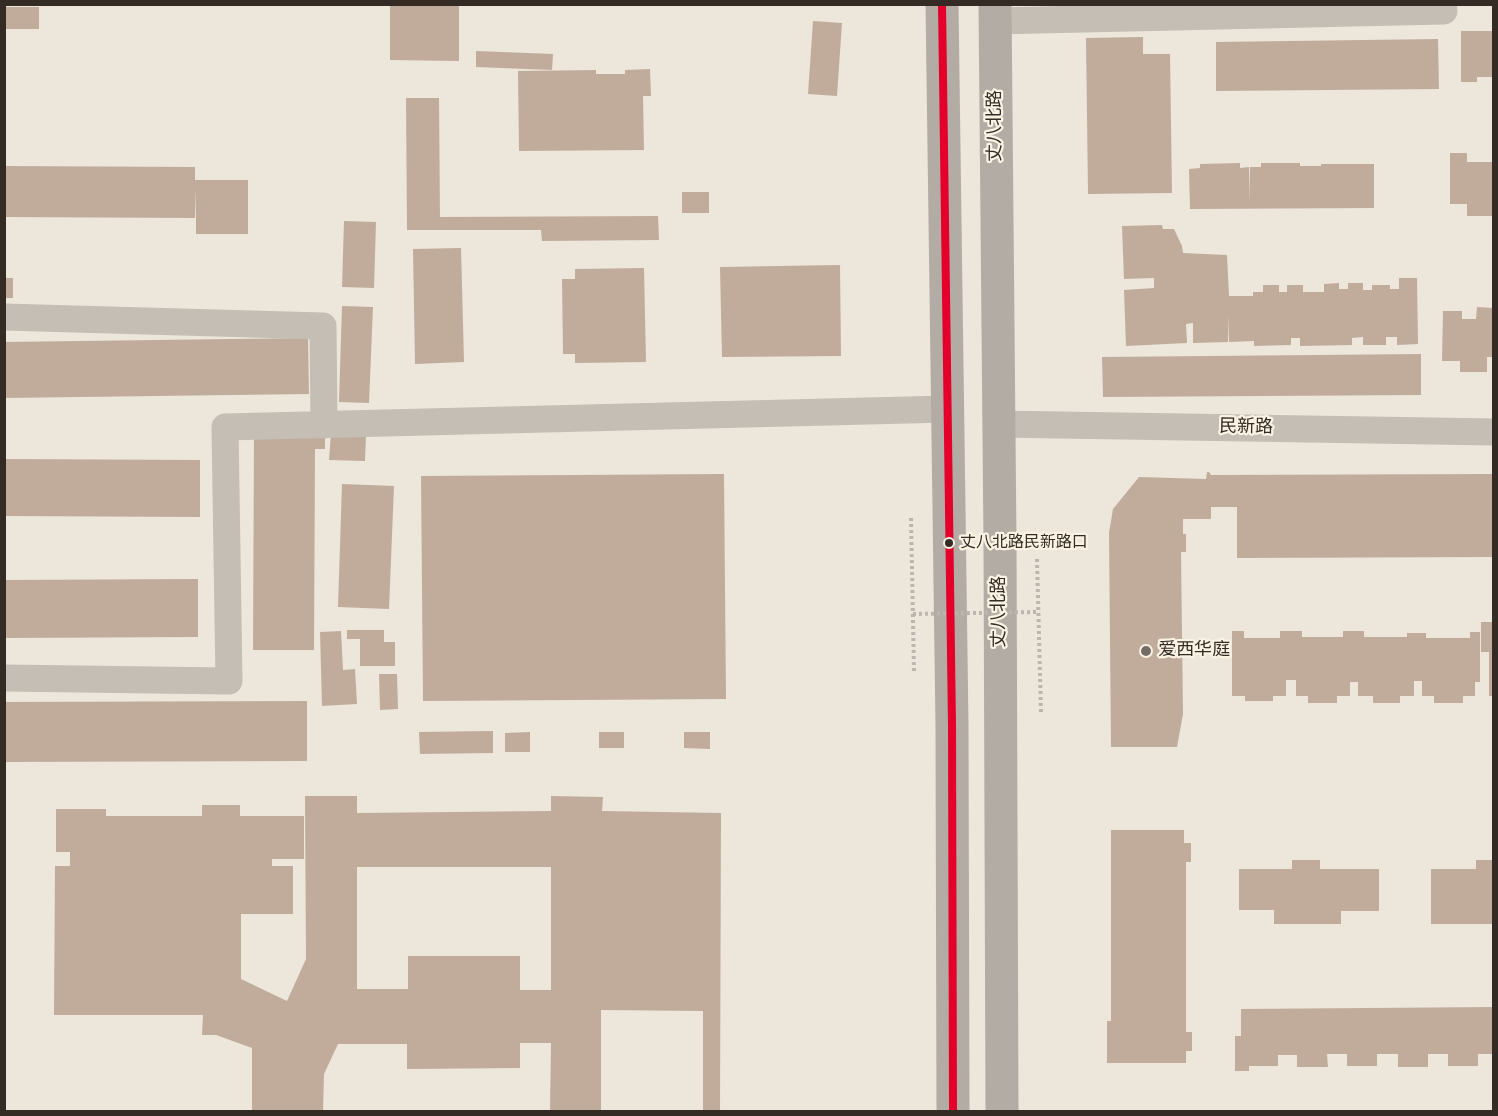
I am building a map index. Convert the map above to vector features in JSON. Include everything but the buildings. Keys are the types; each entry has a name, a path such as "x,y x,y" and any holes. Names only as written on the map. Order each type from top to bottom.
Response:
{"main road":[{"path":"942,4 952,725 953,1112"},
{"name":"丈八北路","path":"995,13 1002,1112"}],"street":[{"path":"995,13 1444,11"},
{"path":"4,317 324,326 324,424"},
{"path":"4,678 229,681 225,427 948,409"},
{"name":"民新路","path":"998,424 1494,432"}],"path":[{"path":"911,518 915,671"},
{"path":"1037,559 1041,713"},
{"path":"914,614 1038,612"}],"transit line":[{"path":"942,4 952,725 953,1112"}],"place":[{"name":"丈八北路民新路口","path":"949,543"},
{"name":"爱西华庭","path":"1146,651"}]}
